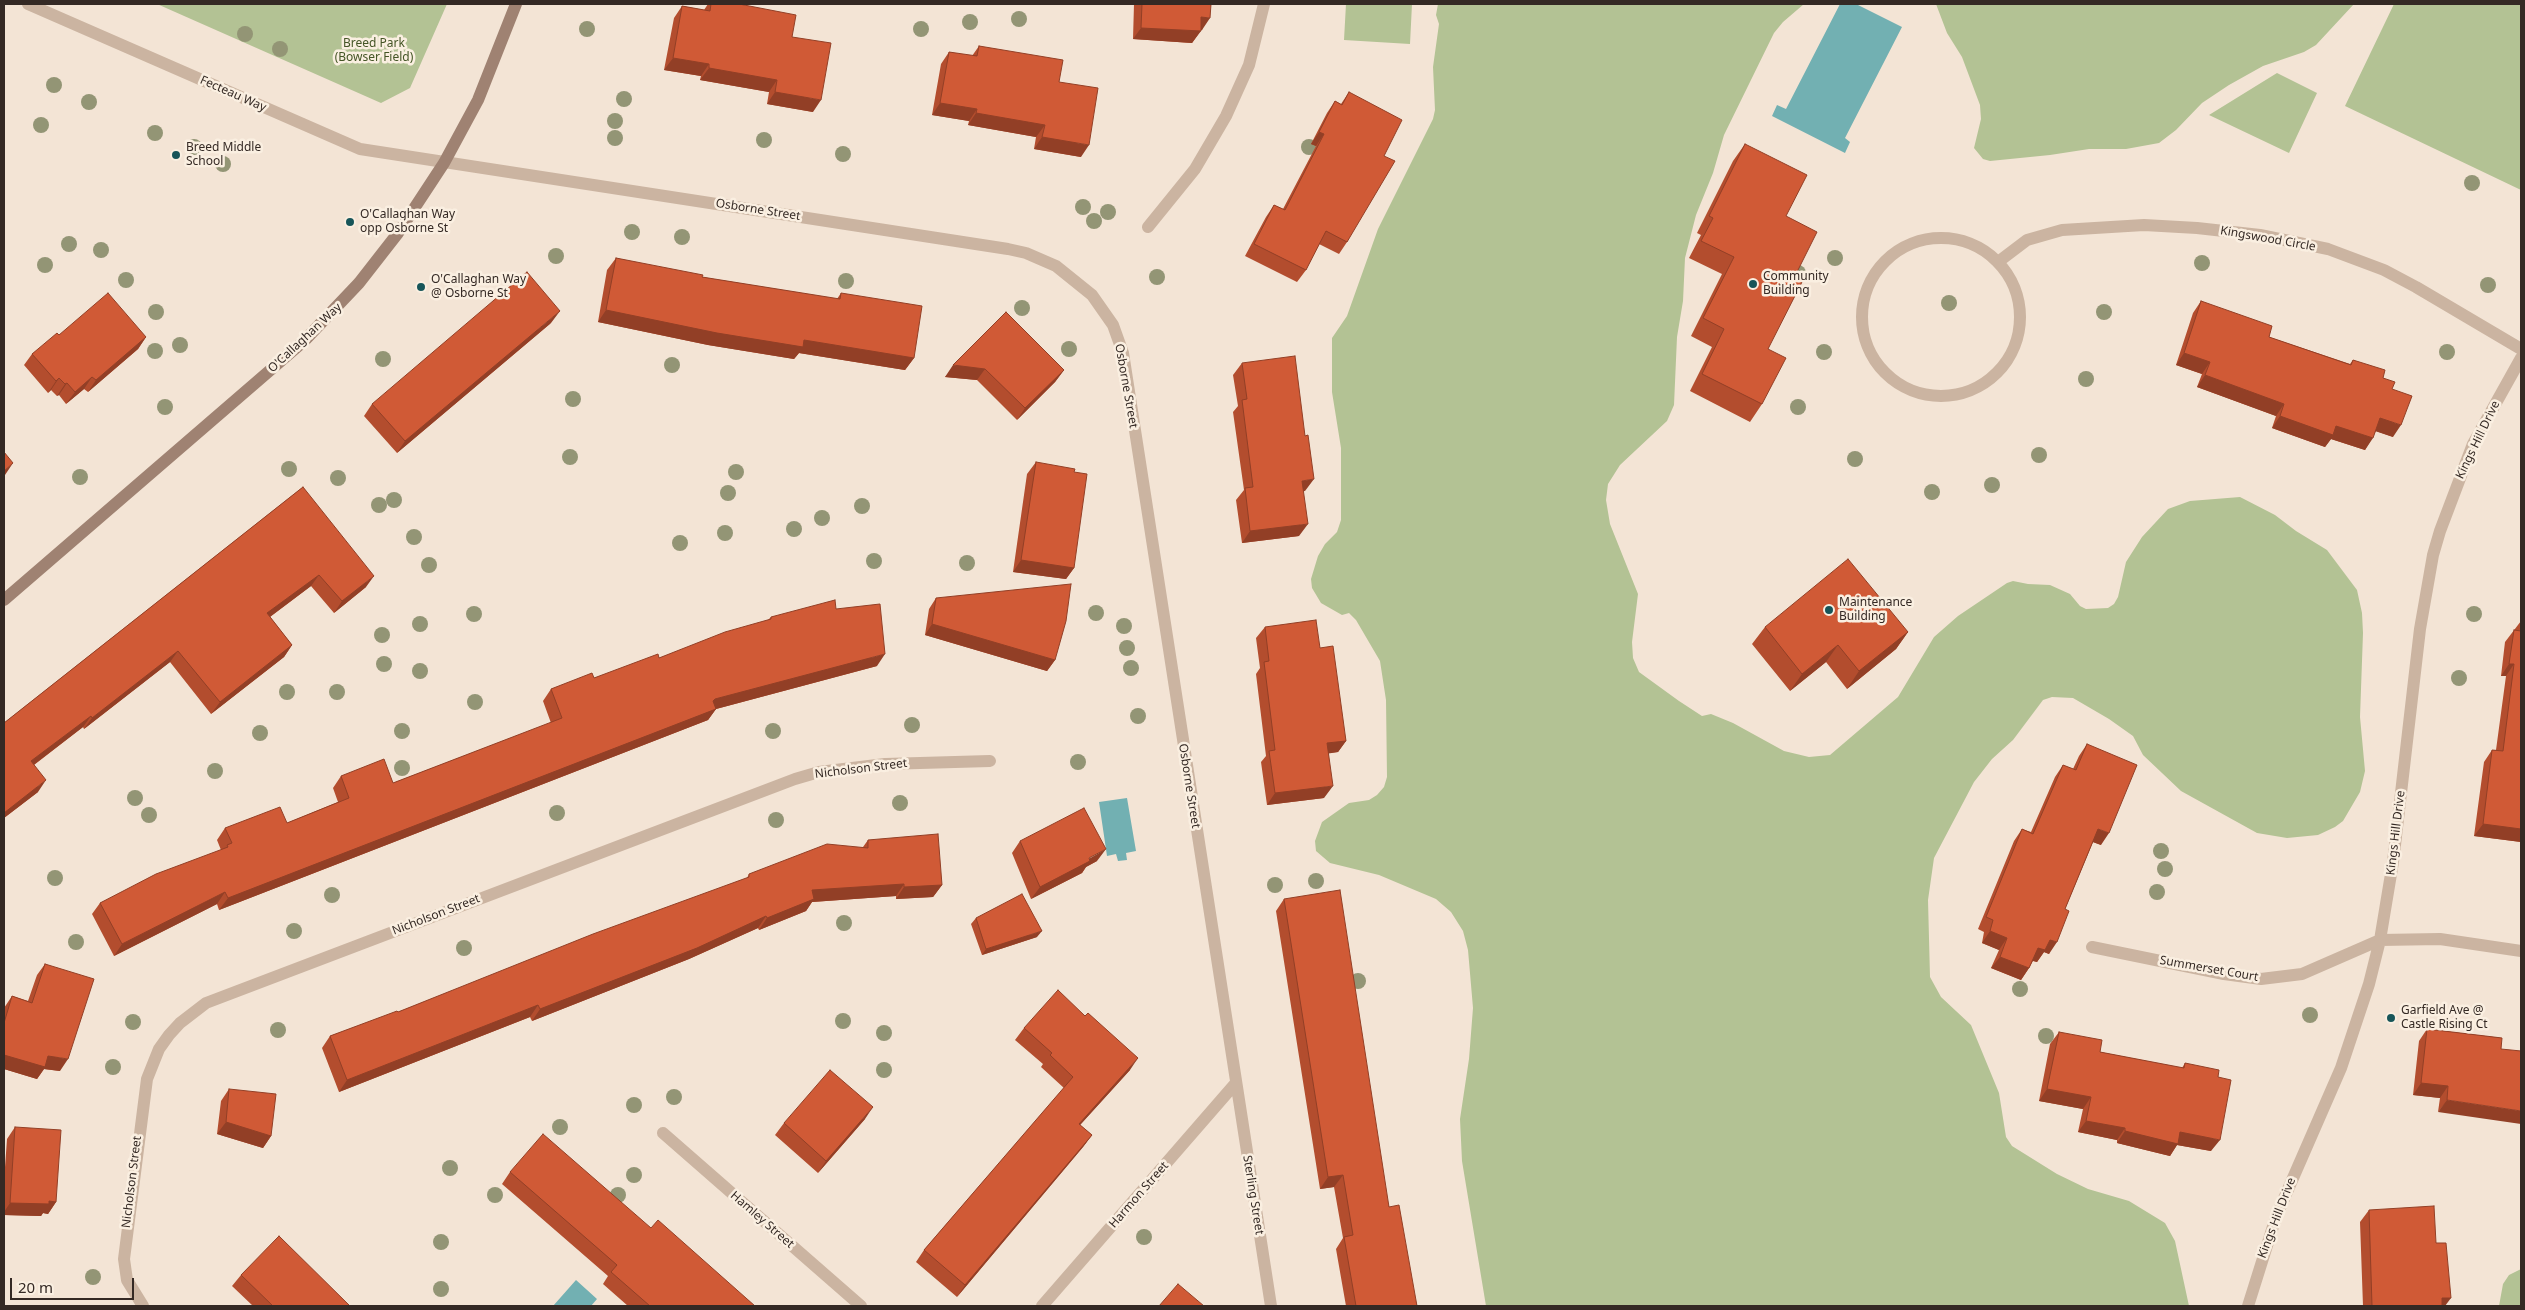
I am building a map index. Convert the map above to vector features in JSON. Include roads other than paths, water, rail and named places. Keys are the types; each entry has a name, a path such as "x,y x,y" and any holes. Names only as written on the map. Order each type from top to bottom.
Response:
{"street":[{"name":"Fecteau Way","path":"28,4 346,144 375,152 444,163"},
{"name":"O'Callaghan Way","path":"4,600 315,330 340,305 375,263 416,208 444,163 478,100 516,4"},
{"path":"1148,227 1195,169 1226,116 1249,65 1264,4"},
{"name":"Osborne Street","path":"444,163 572,180 1026,253 1067,273 1096,300 1113,325 1123,353 1235,1084"},
{"name":"Kingswood Circle","path":"1998,262 2028,240 2062,230 2144,225 2197,228 2260,235 2328,249 2384,270 2431,295 2521,349"},
{"path":"1950,238 1976,246 1998,262 2015,290 2020,312 2020,326 2012,352 1995,374 1985,383 1959,394 1932,396 1905,388 1883,372 1868,349 1861,322 1861,308 1869,282 1885,259 1896,251 1922,240 1950,238"},
{"name":"Kings Hill Drive","path":"2248,1306 2276,1217 2352,1040 2380,940 2393,862 2420,629 2433,555 2446,510 2469,453 2521,358"},
{"name":"Nicholson Street","path":"143,1306 127,1280 124,1259 147,1079 159,1049 169,1035 180,1023 206,1003 795,779 819,772 885,764 990,761"},
{"path":"2380,940 2440,939 2521,950"},
{"name":"Summerset Court","path":"2092,947 2224,974 2261,979 2302,974 2380,940"},
{"name":"Harmon Street","path":"1042,1306 1235,1084"},
{"name":"Sterling Street","path":"1235,1084 1271,1306"},
{"name":"Hamley Street","path":"663,1133 862,1306"}],"water":[{"path":"1840,4 1856,4 1902,27 1845,138 1850,142 1845,153 1772,116 1777,105 1786,109"},
{"path":"1127,798 1136,851 1126,853 1127,860 1118,861 1116,854 1107,856 1099,802"},
{"path":"576,1280 597,1299 591,1306 553,1306"}],"place":[{"name":"Breed Middle School","path":"176,155"},
{"name":"O'Callaghan Way opp Osborne St","path":"350,222"},
{"name":"Community Building","path":"1753,284"},
{"name":"O'Callaghan Way @ Osborne St","path":"421,287"},
{"name":"Maintenance Building","path":"1829,610"},
{"name":"Garfield Ave @ Castle Rising Ct","path":"2391,1018"}],"park label":[{"name":"Breed Park (Bowser Field)","path":"374,51"}]}
